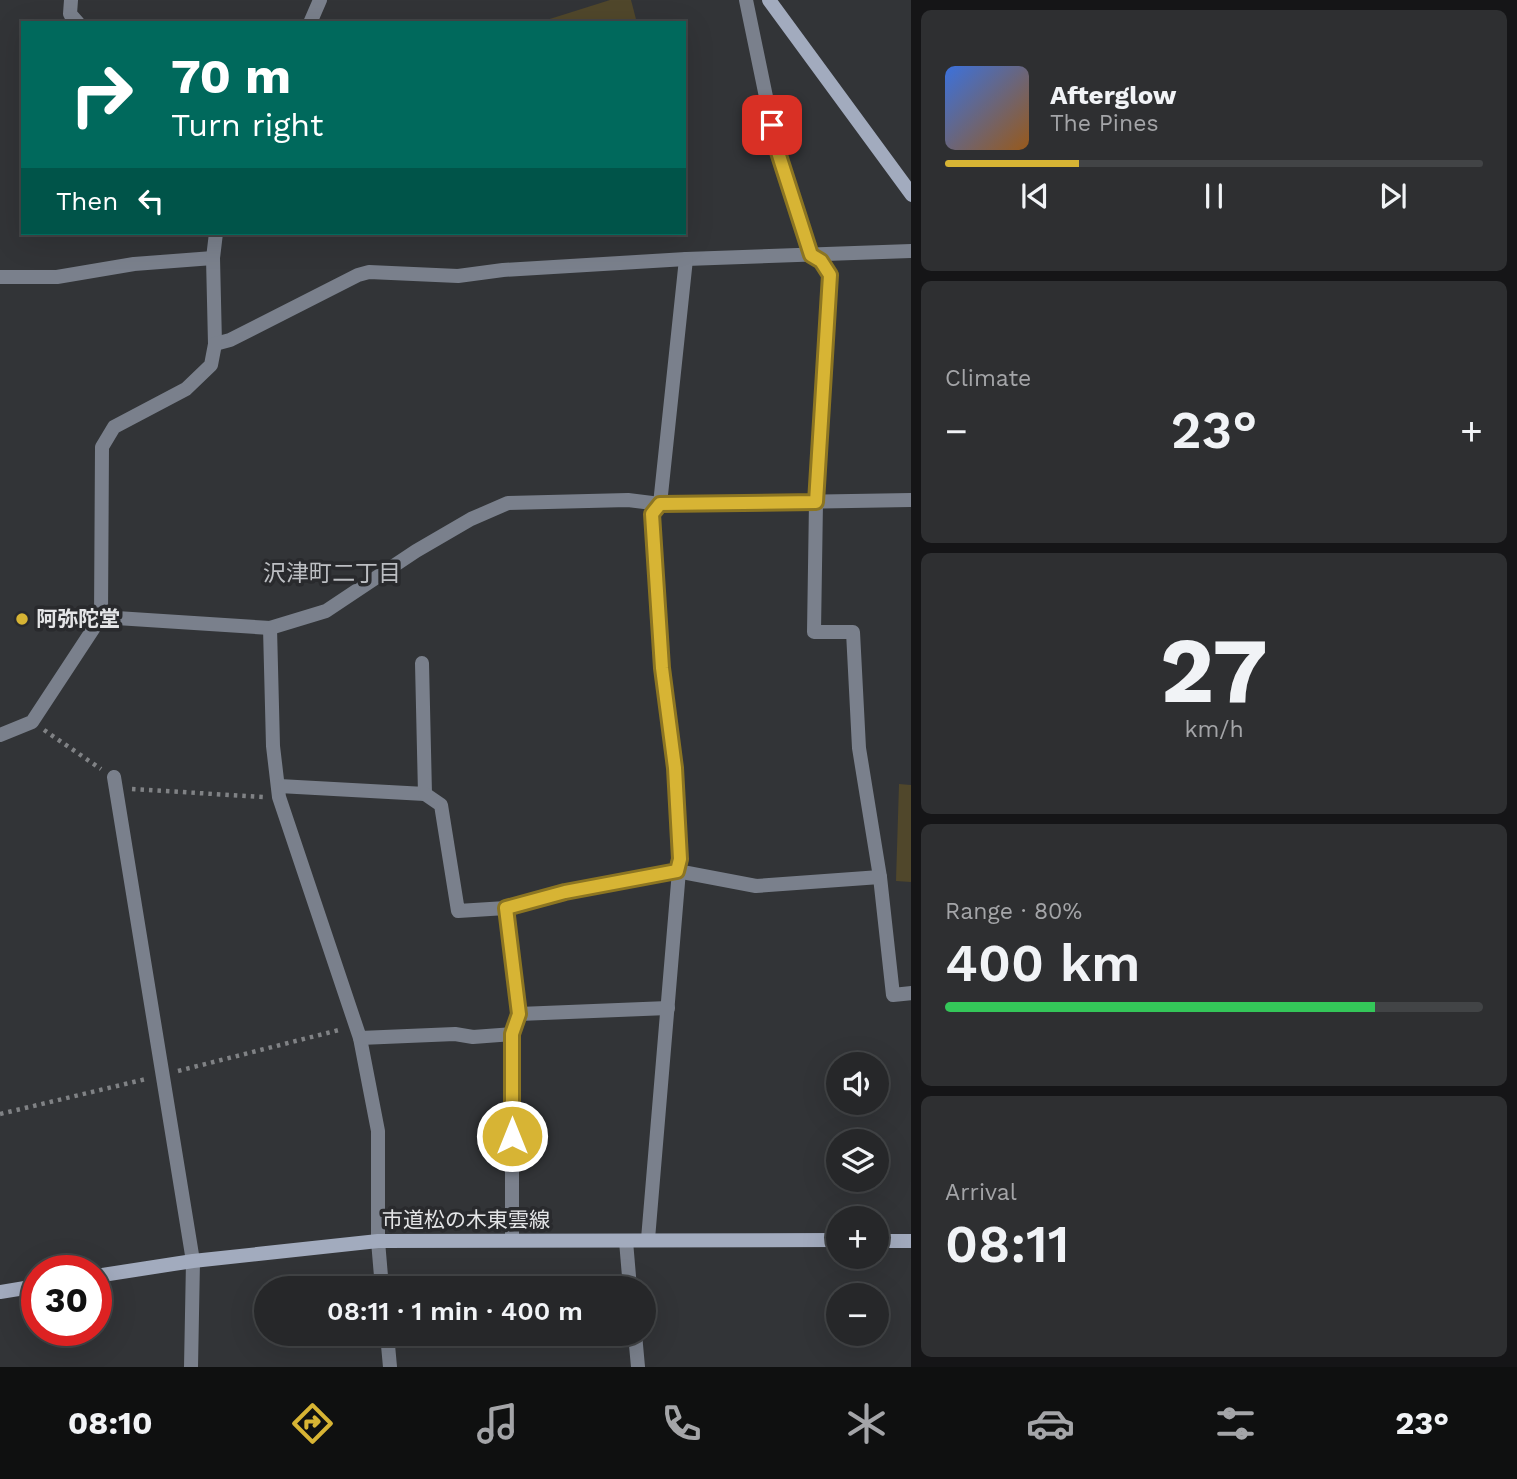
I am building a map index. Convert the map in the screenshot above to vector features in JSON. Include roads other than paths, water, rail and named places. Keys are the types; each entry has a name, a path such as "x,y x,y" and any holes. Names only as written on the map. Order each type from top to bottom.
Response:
{"street":[{"path":"71,0 71,14 76,21"},
{"path":"311,21 320,0"},
{"path":"746,0 777,149 811,255 821,261 830,275 816,502 814,632 853,632 859,748 880,877 893,995 911,993"},
{"path":"769,0 911,194"},
{"path":"0,734 32,722 101,618 102,447 114,427 186,389 211,365 215,344 216,235"},
{"path":"215,344 230,340 358,275 369,272 458,276 503,270 686,259 911,251"},
{"path":"0,276 57,277 134,264 214,257"},
{"path":"648,1239 680,859 675,768 662,668 652,514 660,504 686,259"},
{"path":"101,618 270,628 326,611 416,551 471,519 508,503 628,500 660,504 911,500"},
{"path":"270,628 272,734 279,792 360,1038 378,1131 378,1241 382,1276"},
{"path":"422,663 425,794"},
{"path":"114,777 193,1261 191,1367"},
{"path":"279,792 425,794 441,805 458,911 506,908 565,892 677,871 756,886 880,877"},
{"path":"506,908 519,1014 512,1034 512,1239"},
{"path":"519,1014 668,1008"},
{"path":"360,1038 512,1034"},
{"name":"市道松の木東雲線","path":"112,1274 193,1261 378,1241 826,1240"},
{"path":"626,1241 629,1276"},
{"path":"889,1241 911,1241"},
{"path":"0,1292 21,1289"},
{"path":"388,1346 390,1367"},
{"path":"636,1346 638,1367"}],"place":[{"name":"阿弥陀堂","path":"22,619"}],"district":[{"name":"沢津町二丁目","path":"332,573"}]}
